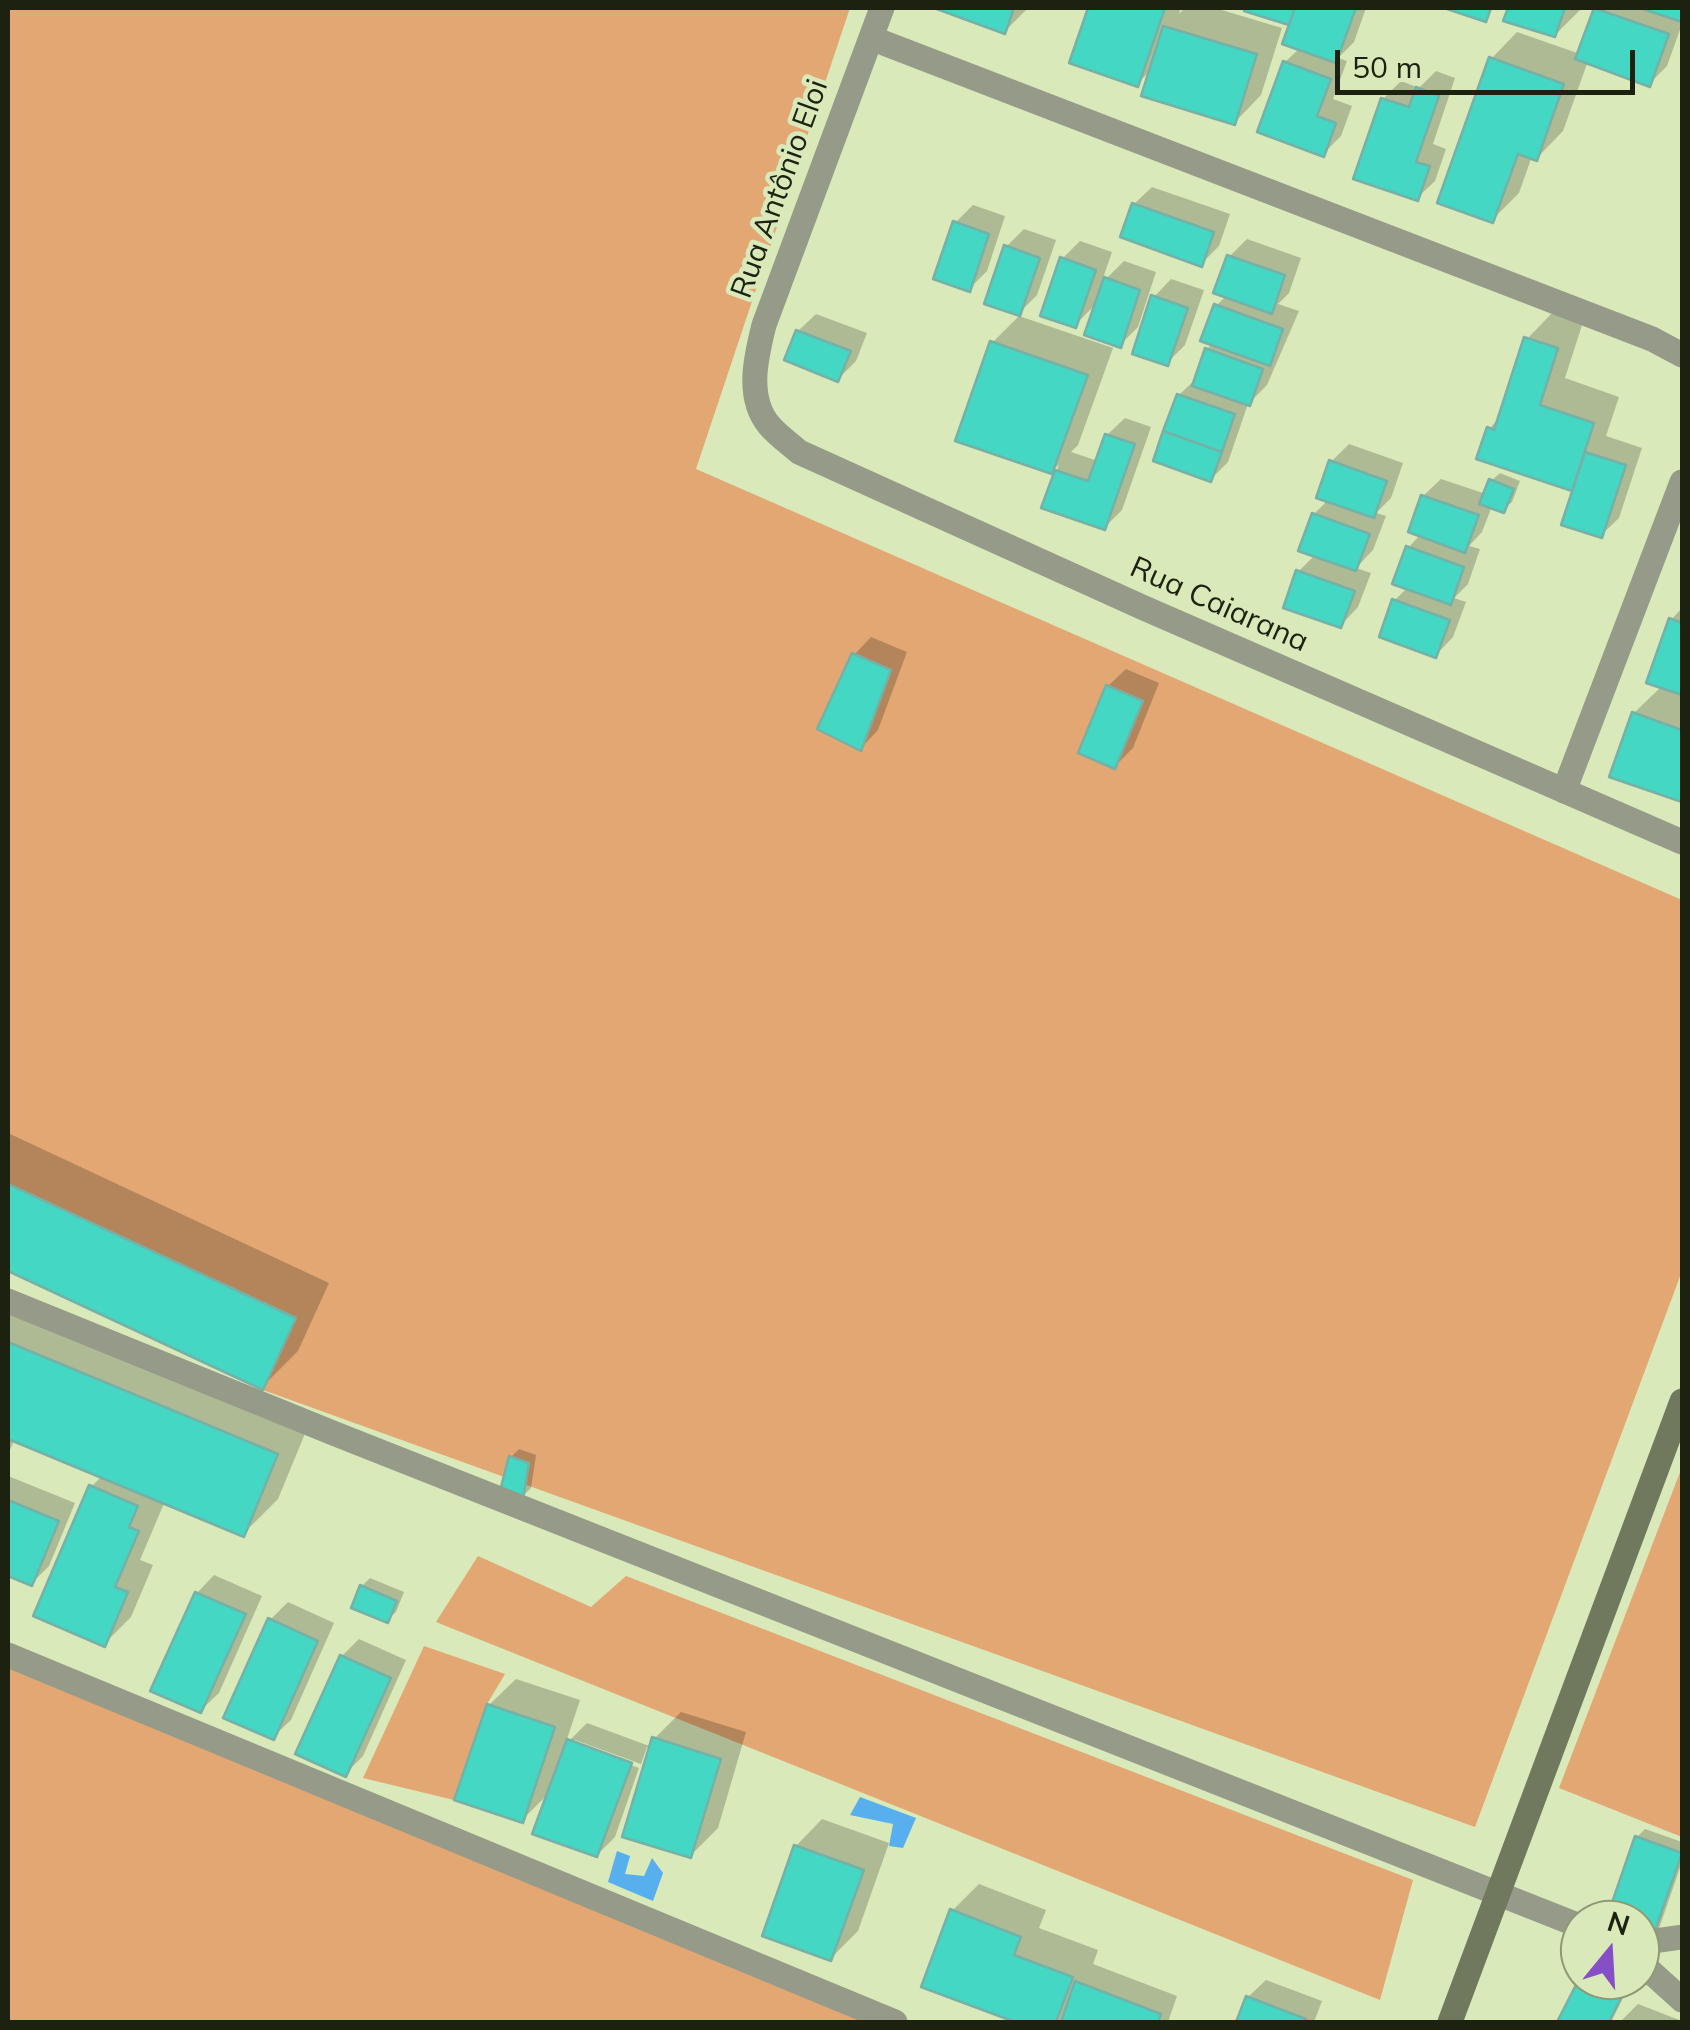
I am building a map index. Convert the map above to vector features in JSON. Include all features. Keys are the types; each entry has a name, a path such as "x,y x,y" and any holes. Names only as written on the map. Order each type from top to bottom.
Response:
{"main road":[{"path":"1450,2022 1682,1401"}],"street":[{"name":"Rua Antônio Eloi","path":"756,396 754,362 764,325 882,8"},
{"path":"872,38 1652,338 1682,354"},
{"name":"Rua Caiarana","path":"756,396 767,423 798,452 1144,608 1682,842"},
{"path":"1564,791 1682,482"},
{"path":"8,1301 1560,1918"},
{"path":"8,1655 895,2022"},
{"path":"1660,1980 1682,2000"}],"shaded area":[{"path":"8,8 850,8 696,469 1682,900 1682,1271 1475,1827 263,1390 295,1318 8,1184"},
{"path":"1682,1467 1682,1837 1559,1788"},
{"path":"478,1556 591,1607 626,1576 1413,1880 1380,2000 436,1622"},
{"path":"424,1646 505,1674 487,1704 454,1800 363,1778"},
{"path":"8,1664 878,2022 8,2022"}],"water":[{"path":"860,1797 916,1818 903,1848 889,1846 893,1824 850,1815"},
{"path":"617,1851 630,1856 625,1874 644,1876 652,1858 663,1873 653,1901 608,1882"}],"building":[{"path":"934,8 1014,8 1005,34"},
{"path":"1088,8 1165,8 1138,87 1069,63"},
{"path":"1295,8 1289,25 1244,11"},
{"path":"1295,8 1356,8 1336,63 1282,44"},
{"path":"1444,8 1491,8 1486,22"},
{"path":"1508,8 1565,8 1555,37 1503,21"},
{"path":"1594,8 1669,34 1650,87 1575,59"},
{"path":"1640,8 1682,8 1682,22"},
{"path":"1163,26 1257,54 1235,125 1141,96"},
{"path":"1489,57 1564,84 1537,161 1518,154 1493,223 1437,203"},
{"path":"1283,61 1331,79 1317,116 1336,123 1324,157 1257,132"},
{"path":"1416,87 1439,96 1416,162 1430,166 1418,201 1353,179 1381,98 1409,107"},
{"path":"1132,203 1214,232 1202,267 1120,237"},
{"path":"953,221 989,234 970,292 933,279"},
{"path":"1004,245 1040,258 1020,316 984,304"},
{"path":"1227,255 1285,275 1272,314 1213,293"},
{"path":"1060,257 1096,270 1076,328 1040,316"},
{"path":"1104,277 1140,290 1121,348 1084,335"},
{"path":"1151,295 1188,308 1168,366 1132,354"},
{"path":"1214,304 1283,329 1270,366 1200,341"},
{"path":"796,330 851,351 838,382 784,360"},
{"path":"1524,337 1558,348 1540,405 1594,423 1572,491 1476,459 1487,427 1494,430"},
{"path":"990,341 1088,375 1052,474 955,441"},
{"path":"1205,348 1263,369 1250,406 1192,386"},
{"path":"1177,394 1235,414 1222,452 1163,431"},
{"path":"1163,431 1222,452 1211,482 1153,461"},
{"path":"1105,434 1135,444 1105,530 1041,508 1055,470 1088,481"},
{"path":"1585,452 1626,465 1602,538 1561,525"},
{"path":"1329,460 1387,481 1374,518 1316,498"},
{"path":"1489,479 1514,489 1504,513 1479,504"},
{"path":"1421,495 1479,515 1465,553 1408,532"},
{"path":"1312,513 1370,534 1356,571 1298,551"},
{"path":"1406,546 1464,567 1451,605 1392,584"},
{"path":"1296,570 1355,591 1341,628 1283,608"},
{"path":"1392,599 1450,620 1436,658 1379,637"},
{"path":"1669,618 1682,623 1682,695 1646,683"},
{"path":"852,653 891,670 861,751 817,729"},
{"path":"1106,685 1143,701 1115,769 1078,753"},
{"path":"1632,712 1682,730 1682,802 1609,777"},
{"path":"8,1184 296,1318 263,1390 8,1271"},
{"path":"8,1342 278,1454 244,1537 8,1439"},
{"path":"509,1456 529,1463 523,1499 501,1487"},
{"path":"89,1485 138,1506 129,1527 139,1531 115,1587 128,1592 105,1647 33,1616"},
{"path":"8,1500 59,1521 32,1586 8,1576"},
{"path":"360,1585 397,1601 388,1623 351,1608"},
{"path":"195,1592 246,1614 201,1713 150,1691"},
{"path":"268,1618 318,1641 274,1740 223,1718"},
{"path":"340,1655 391,1678 346,1777 295,1754"},
{"path":"487,1704 555,1727 523,1823 454,1800"},
{"path":"652,1737 721,1759 691,1858 622,1837"},
{"path":"567,1739 632,1763 597,1857 532,1834"},
{"path":"1635,1836 1682,1853 1660,1916 1660,1900 1613,1900"},
{"path":"794,1845 864,1870 831,1961 762,1936"},
{"path":"950,1909 1021,1937 1014,1955 1073,1977 1056,2022 1015,2022 921,1987"},
{"path":"1075,1981 1161,2014 1158,2022 1061,2022"},
{"path":"1246,1996 1306,2019 1236,2022"},
{"path":"1568,2000 1620,2000 1609,2022 1557,2022"}]}
